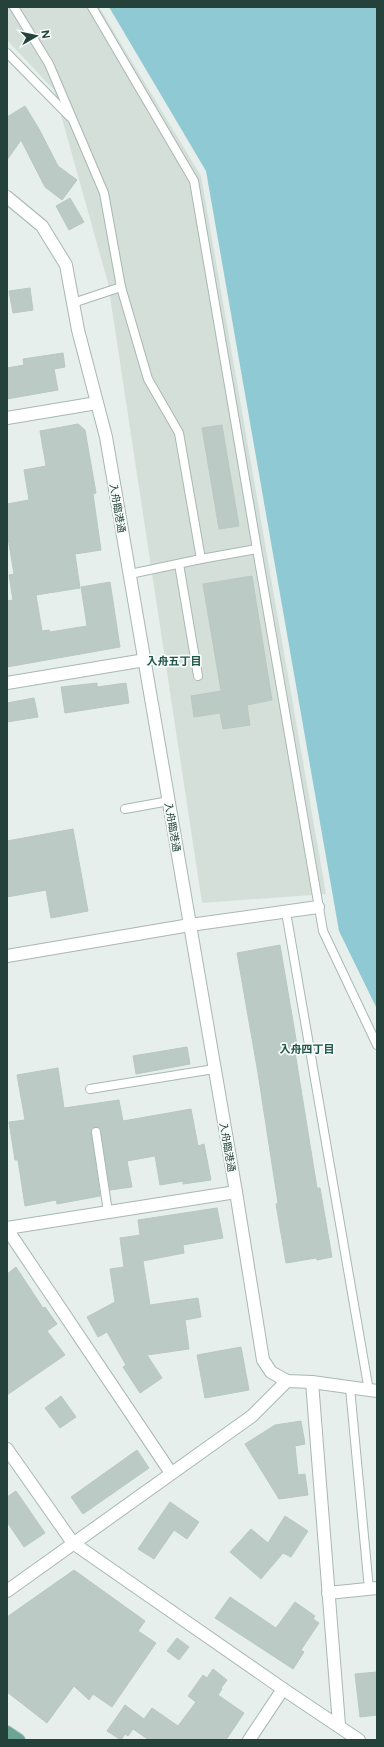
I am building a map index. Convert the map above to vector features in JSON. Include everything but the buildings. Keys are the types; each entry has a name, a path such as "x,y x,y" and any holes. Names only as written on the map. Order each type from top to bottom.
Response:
{"main road":[{"path":"7,1732 19,1740"}],"street":[{"name":"入舟臨港通","path":"7,197 42,226 66,265 78,330 106,438 236,1192 263,1360 271,1372 287,1381 312,1382 373,1391"},
{"path":"7,418 97,402"},
{"path":"7,684 144,660"},
{"path":"7,956 190,925 318,907"},
{"path":"171,1473 7,1229 236,1192"},
{"path":"7,1591 73,1542 252,1416 287,1381"},
{"path":"312,1382 339,1725"},
{"path":"7,1449 73,1542 283,1689 339,1725 359,1740"},
{"path":"328,1593 373,1589"},
{"path":"250,1740 283,1689"}],"lane":[{"path":"14,7 50,64 104,193 121,287 148,379 180,433 201,559"},
{"path":"92,7 194,181 322,931 377,1045"},
{"path":"7,53 74,121"},
{"path":"73,303 121,287"},
{"path":"130,574 257,549"},
{"path":"179,564 198,676"},
{"path":"125,809 169,801"},
{"path":"286,912 373,1391"},
{"path":"90,1089 214,1069"},
{"path":"96,1132 108,1212"},
{"path":"350,1388 373,1589"}],"shaded area":[{"path":"7,7 99,7 201,176 326,894 202,903 108,283 54,90 7,40"}],"water":[{"path":"109,7 377,7 377,1009 339,931 206,171"}],"district":[{"name":"入舟五丁目","path":"174,661"},
{"name":"入舟四丁目","path":"307,1049"}]}
